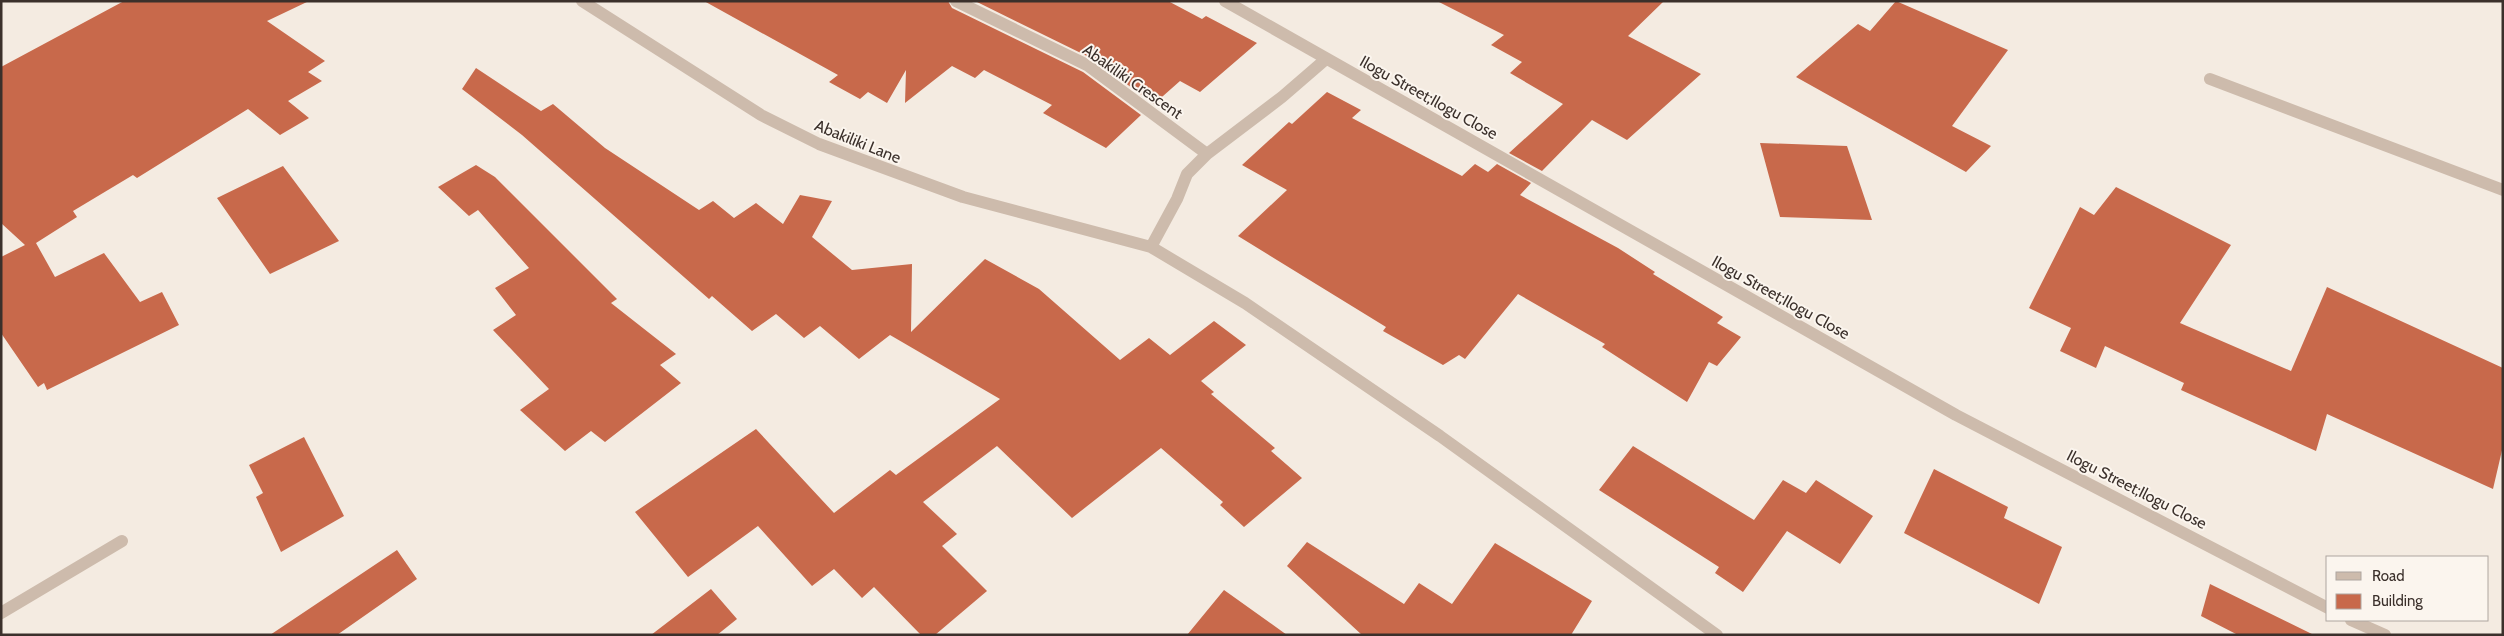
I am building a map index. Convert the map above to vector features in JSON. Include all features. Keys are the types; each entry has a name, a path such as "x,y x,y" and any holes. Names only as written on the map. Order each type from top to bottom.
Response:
{"street":[{"name":"Abakiliki Lane","path":"582,1 761,116 818,144 963,197 1151,247 1245,303 1431,430 1717,635"},
{"name":"Abakiliki Crescent","path":"956,1 1087,65 1207,154"},
{"name":"Ilogu Street;Ilogu Close","path":"1225,1 1326,60 1956,415 2326,607"},
{"path":"1151,247 1177,199 1187,174 1207,154 1282,97 1326,60"},
{"path":"2210,79 2503,190"},
{"path":"1,613 122,541"},
{"path":"2353,621 2385,635"}],"building":[{"path":"124,1 309,1 267,21 325,61 308,72 322,81 288,101 309,118 280,135 248,109 137,178 133,175 73,211 77,217 36,243 55,277 104,253 140,302 162,292 179,325 47,390 44,383 38,387 1,333 1,257 25,245 1,223 1,67"},
{"path":"704,1 948,1 952,8 1083,72 1141,115 1106,148 1043,113 1052,105 984,70 975,78 952,66 905,103 906,70 887,103 868,92 860,99 829,82 838,75"},
{"path":"975,1 1168,1 1202,19 1206,16 1257,43 1200,92 1180,81 1154,104 1091,58"},
{"path":"1437,1 1664,1 1628,36 1701,74 1627,140 1592,120 1542,171 1509,153 1563,104 1510,73 1522,62 1491,45 1504,35"},
{"path":"1896,1 2008,50 1952,126 1991,146 1966,172 1796,77 1858,24 1870,31"},
{"path":"476,68 541,111 553,104 605,148 699,210 713,201 734,218 756,203 783,224 800,195 832,201 812,237 852,270 912,264 911,332 985,259 1039,289 1120,360 1149,338 1170,355 1214,321 1246,345 1201,381 1214,392 1211,394 1275,448 1271,451 1302,478 1244,527 1220,505 1223,502 1161,448 1072,518 997,446 923,502 957,534 942,546 987,591 935,635 921,635 874,587 862,598 834,569 812,586 758,526 688,577 635,512 756,429 834,513 890,470 896,475 1000,399 890,335 859,359 820,326 804,338 776,314 752,331 712,296 709,299 522,135 462,89"},
{"path":"1327,92 1361,110 1352,118 1462,176 1475,164 1488,172 1497,164 1531,183 1520,195 1618,248 1655,272 1653,274 1723,317 1717,323 1741,337 1717,366 1709,362 1687,402 1602,347 1605,344 1518,294 1465,359 1459,355 1443,365 1383,331 1386,327 1238,236 1287,190 1242,165 1289,122 1292,124"},
{"path":"1760,143 1847,146 1872,220 1780,217"},
{"path":"476,165 495,177 617,299 611,303 676,354 660,365 681,383 605,442 591,431 565,451 520,410 549,389 493,330 516,315 495,288 529,268 478,210 469,216 438,187"},
{"path":"283,166 339,241 270,274 217,198"},
{"path":"2116,187 2231,245 2180,323 2291,371 2327,287 2503,368 2503,446 2493,489 2327,414 2316,451 2181,390 2184,383 2105,346 2096,368 2060,351 2071,328 2029,308 2080,207 2094,215"},
{"path":"304,437 344,516 281,552 256,497 263,493 249,465"},
{"path":"1633,446 1754,520 1783,480 1806,493 1816,480 1873,516 1840,564 1787,531 1743,592 1715,573 1719,567 1599,490"},
{"path":"1934,469 2008,507 2004,518 2062,547 2039,604 1904,533"},
{"path":"1307,542 1404,604 1419,583 1452,604 1495,543 1592,601 1571,635 1362,635 1287,566"},
{"path":"397,550 417,579 337,635 270,635"},
{"path":"2210,584 2314,635 2238,635 2201,616"},
{"path":"711,589 737,619 717,635 651,635"},
{"path":"1224,590 1287,635 1187,635"}]}
